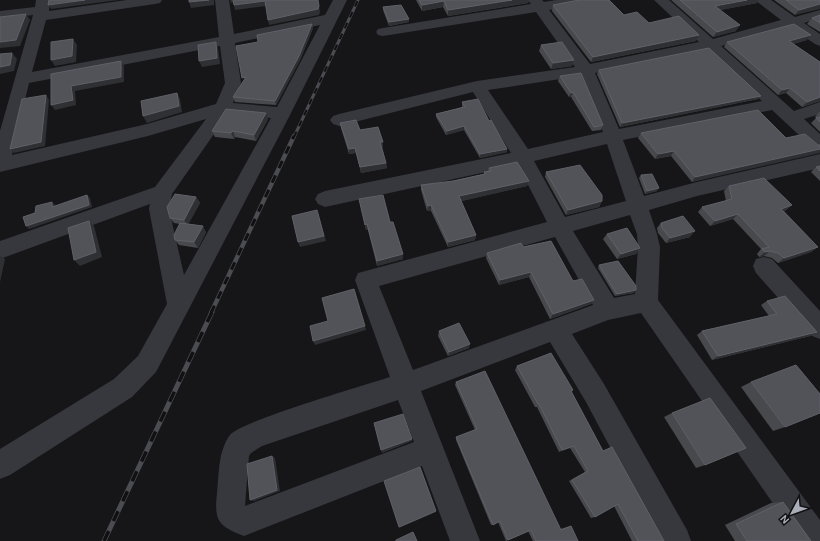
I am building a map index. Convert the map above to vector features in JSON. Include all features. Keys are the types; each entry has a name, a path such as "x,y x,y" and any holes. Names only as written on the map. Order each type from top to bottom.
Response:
{"street":[{"path":"0,14 42,9 155,0"},
{"path":"179,305 159,209 162,192 223,108 233,83 222,0"},
{"path":"0,465 123,388 147,364 307,68 340,0"},
{"path":"383,32 538,3 578,0"},
{"path":"661,0 774,104 820,144"},
{"path":"762,0 820,40"},
{"path":"538,3 586,70 613,136 638,205 647,234 649,247 646,302 817,541"},
{"path":"42,9 23,52 24,79 0,165 148,130 223,108 282,113"},
{"path":"339,120 478,86 586,70 709,45 820,14"},
{"path":"24,79 228,40 332,18"},
{"path":"478,86 523,158 608,310"},
{"path":"325,199 523,158 613,136 774,104"},
{"path":"790,118 820,108"},
{"path":"465,541 366,280 698,189 820,160"},
{"path":"0,250 162,192"},
{"path":"764,266 820,328"},
{"path":"430,449 244,521 236,518 230,511 235,453 242,443 254,435 405,385 608,310 646,302"},
{"path":"556,329 595,393 676,541"}],"building":[{"path":"49,0 85,0 48,5"},
{"path":"189,0 209,0 189,2"},
{"path":"233,0 318,0 319,6 318,9 268,20 265,1 234,5"},
{"path":"419,0 512,0 448,10 444,1 422,5"},
{"path":"579,0 609,0 624,15 637,12 649,23 679,16 699,35 593,57 553,5"},
{"path":"680,0 747,0 715,6 740,25 717,32"},
{"path":"786,0 820,0 820,4 799,10"},
{"path":"401,5 409,19 389,22 383,7"},
{"path":"26,14 16,40 0,42 0,17"},
{"path":"820,15 820,23 812,18"},
{"path":"312,24 299,56 275,101 233,97 246,77 242,78 236,46 258,42 257,35"},
{"path":"794,24 811,35 789,41 820,62 820,97 807,102 790,88 782,90 727,42"},
{"path":"73,39 72,56 51,60 51,42"},
{"path":"216,42 217,58 199,61 198,45"},
{"path":"562,42 574,60 553,63 541,45"},
{"path":"709,48 761,96 622,123 599,70"},
{"path":"12,53 10,65 0,67 0,54"},
{"path":"121,61 121,77 71,86 73,100 51,105 51,74"},
{"path":"581,73 603,125 594,127 573,92 571,93 560,76"},
{"path":"177,93 179,106 143,116 141,101"},
{"path":"46,95 41,142 10,149 22,99"},
{"path":"478,99 489,121 491,120 507,149 480,154 464,126 447,131 436,114 465,107 462,102"},
{"path":"226,109 266,113 254,135 233,131 231,133 212,131"},
{"path":"758,110 786,138 805,134 820,145 820,149 695,177 674,151 658,154 641,133"},
{"path":"356,120 360,130 378,127 383,142 380,142 386,163 360,167 355,148 349,149 340,123"},
{"path":"517,162 529,181 459,196 476,235 448,242 431,205 428,206 421,185 453,181 485,174 484,172 491,171 489,168"},
{"path":"580,165 602,195 602,201 568,210 546,172"},
{"path":"652,174 659,188 647,191 641,175"},
{"path":"764,178 792,205 781,209 818,247 784,258 778,253 770,251 765,252 762,249 769,247 738,214 715,221 702,207 732,199 729,186"},
{"path":"175,194 196,197 184,220 170,218 167,207"},
{"path":"87,195 89,205 26,226 23,217 35,213 36,206 52,202 52,207"},
{"path":"383,195 390,222 393,222 403,254 377,261 367,224 365,225 359,199"},
{"path":"317,210 324,236 298,242 292,216"},
{"path":"683,216 695,231 670,238 662,228 661,223"},
{"path":"89,221 96,252 74,260 68,228"},
{"path":"180,223 203,226 194,242 175,240 174,235"},
{"path":"627,228 640,248 621,254 607,234"},
{"path":"551,241 573,281 582,279 594,300 553,314 531,272 500,280 487,253 521,243 523,247"},
{"path":"618,261 636,286 636,290 617,294 599,265"},
{"path":"354,289 365,326 313,341 310,326 328,321 322,298"},
{"path":"785,296 817,332 718,356 702,331 777,314 767,301"},
{"path":"459,323 470,344 449,352 439,331"},
{"path":"551,353 573,390 571,391 603,451 612,447 664,541 638,541 618,504 595,517 572,480 588,471 574,446 562,450 539,404 517,366"},
{"path":"796,365 820,394 820,413 785,427 751,382"},
{"path":"485,371 561,530 571,526 578,541 536,541 531,530 508,540 500,521 493,525 456,437 477,429 456,382"},
{"path":"710,398 746,448 705,465 672,413"},
{"path":"403,414 412,439 381,450 374,423"},
{"path":"272,456 277,490 250,500 247,464"},
{"path":"420,467 436,511 399,527 384,481"},
{"path":"783,502 811,541 747,541 736,524"},
{"path":"413,532 417,541 396,541 396,540"}],"railway":[{"path":"294,137 358,0"},
{"path":"211,313 294,136"},
{"path":"104,541 212,312"}]}
